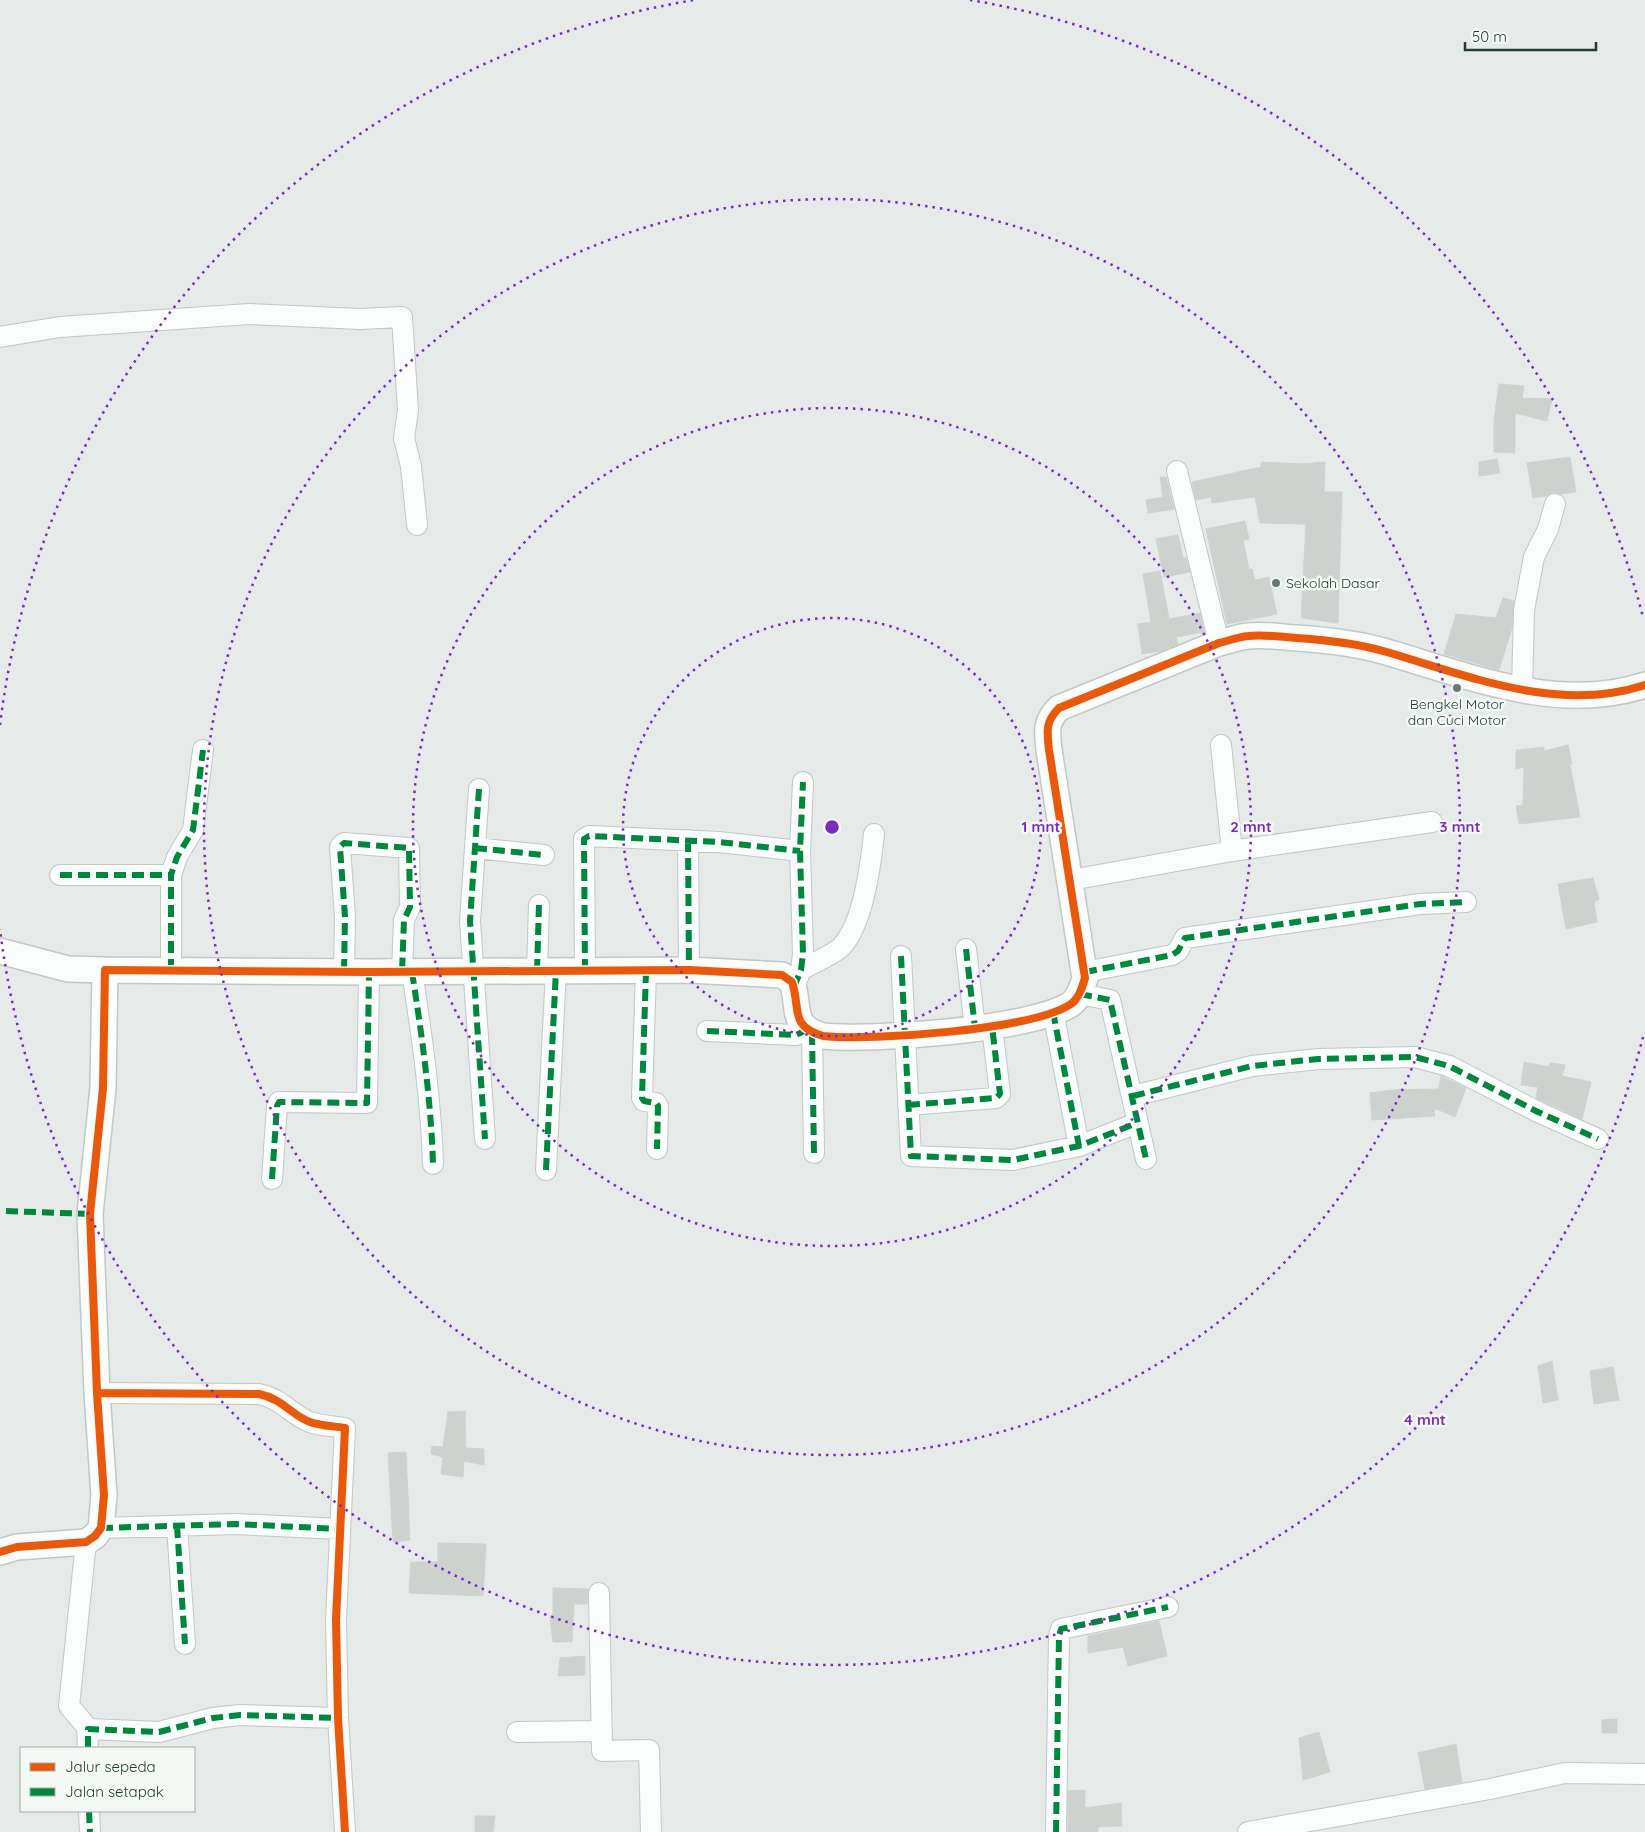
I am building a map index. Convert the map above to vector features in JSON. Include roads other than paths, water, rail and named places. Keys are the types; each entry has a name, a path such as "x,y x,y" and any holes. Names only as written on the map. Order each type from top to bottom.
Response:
{"street":[{"path":"0,337 60,327 249,314 402,320 408,410 404,438 411,466 417,525"},
{"path":"1177,471 1219,644"},
{"path":"1522,689 1524,610 1534,557 1548,528 1556,504"},
{"path":"707,1031 796,1035 809,1031 837,1037 905,1034 983,1027 1041,1017 1069,1005 1082,983 1070,880 1049,750 1047,732 1049,718 1059,708 1219,644 1246,636 1261,635 1318,640 1382,651 1441,670 1522,689 1558,695 1603,693 1645,685"},
{"path":"1222,745 1232,850"},
{"path":"171,971 171,875 177,857 193,830 203,750"},
{"path":"803,782 800,851 803,954 797,978 798,1020 809,1031 814,1153"},
{"path":"478,789 470,921 485,1139"},
{"path":"1070,880 1232,850 1432,822"},
{"path":"0,951 68,968 105,970 474,972 689,970 782,975 789,978 797,978 841,948 852,928 869,882 874,834"},
{"path":"585,970 584,838 589,836 688,840 800,851"},
{"path":"688,840 689,970"},
{"path":"344,971 345,917 340,847 344,843 409,848 410,907 404,920 407,972 422,1037 427,1098 431,1113 433,1164"},
{"path":"475,848 544,855"},
{"path":"60,875 171,875"},
{"path":"1082,983 1172,955 1178,950 1185,938 1420,904 1466,902"},
{"path":"539,905 547,970 546,1170"},
{"path":"908,1106 996,1098 1000,1094 966,949"},
{"path":"901,956 911,1156 1007,1160 1079,1146 1137,1123"},
{"path":"105,970 103,1088 90,1214 97,1393 104,1495 93,1535 69,1706 88,1739 159,1732 228,1715 338,1718"},
{"path":"646,971 642,1098 658,1106 658,1149"},
{"path":"272,1179 278,1103 367,1102 369,972"},
{"path":"1082,983 1110,1000 1146,1159"},
{"path":"1053,1012 1079,1146"},
{"path":"1133,1096 1252,1066 1318,1059 1415,1057 1449,1066 1538,1112 1598,1139"},
{"path":"97,1393 259,1394 278,1400 309,1422 345,1428 336,1620 338,1718 345,1832"},
{"path":"0,1552 93,1535 177,1526 236,1524 340,1529"},
{"path":"177,1526 185,1644"},
{"path":"599,1593 602,1751 650,1750 651,1832"},
{"path":"1056,1832 1059,1636 1062,1629 1168,1607"},
{"path":"517,1732 602,1730"},
{"path":"1248,1832 1490,1789 1559,1774 1645,1774"},
{"path":"89,1812 90,1832"}],"place":[{"name":"Sekolah Dasar","path":"1276,583"},
{"name":"Bengkel Motor dan Cuci Motor","path":"1457,688"}]}
